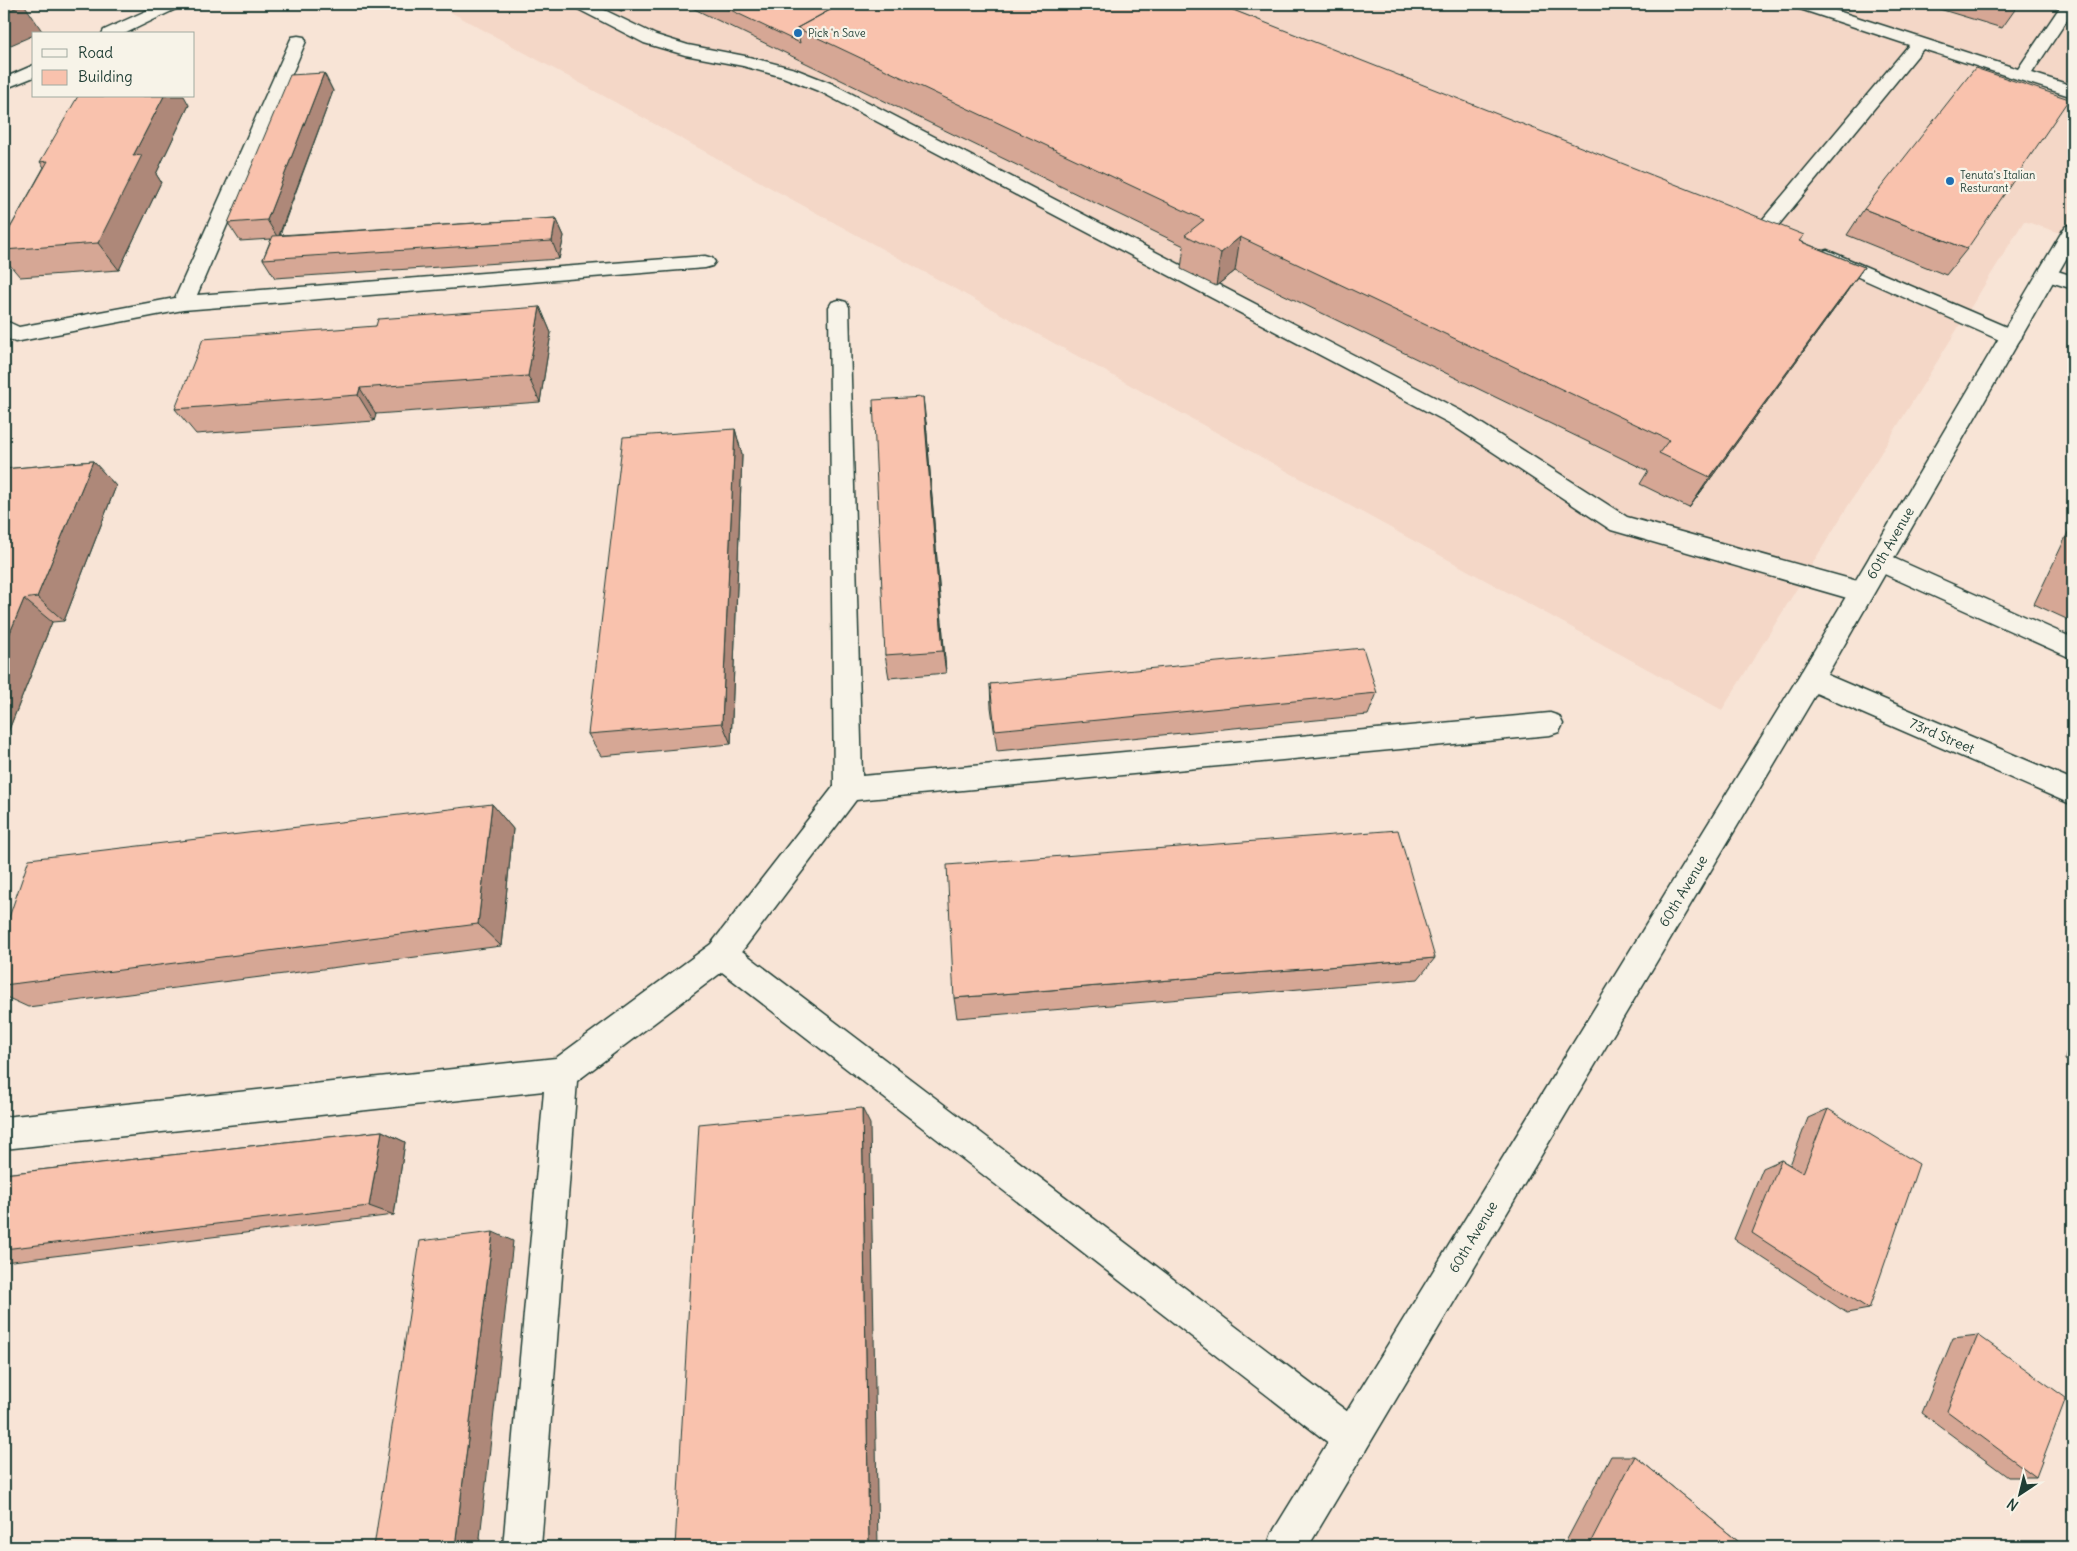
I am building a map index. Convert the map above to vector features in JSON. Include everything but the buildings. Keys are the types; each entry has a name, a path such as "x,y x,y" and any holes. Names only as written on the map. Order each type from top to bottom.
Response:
{"street":[{"path":"114,32 174,4"},
{"path":"580,4 650,40 685,50 745,61 771,68 827,88 1457,418 1620,524 1861,592"},
{"path":"1800,4 2073,92"},
{"path":"2022,75 2070,4"},
{"path":"183,303 298,41"},
{"path":"1765,229 1920,42"},
{"path":"4,84 32,71"},
{"path":"1747,221 1783,237"},
{"name":"60th Avenue","path":"1286,1547 1811,679 2073,230"},
{"path":"1810,249 2010,337"},
{"path":"7,337 183,303 704,262"},
{"path":"2048,274 2073,283"},
{"path":"4,1133 562,1073 722,954 848,789 840,307"},
{"path":"1880,561 2073,648"},
{"name":"73rd Street","path":"1811,679 2073,793"},
{"path":"848,789 1550,724"},
{"path":"722,954 1352,1438"},
{"path":"522,1547 562,1073"}],"shaded area":[{"path":"436,4 2073,4 2073,237 2024,221 1722,710"}],"place":[{"name":"Pick 'n Save","path":"798,33"},
{"name":"Tenuta's Italian Resturant","path":"1950,181"}]}
